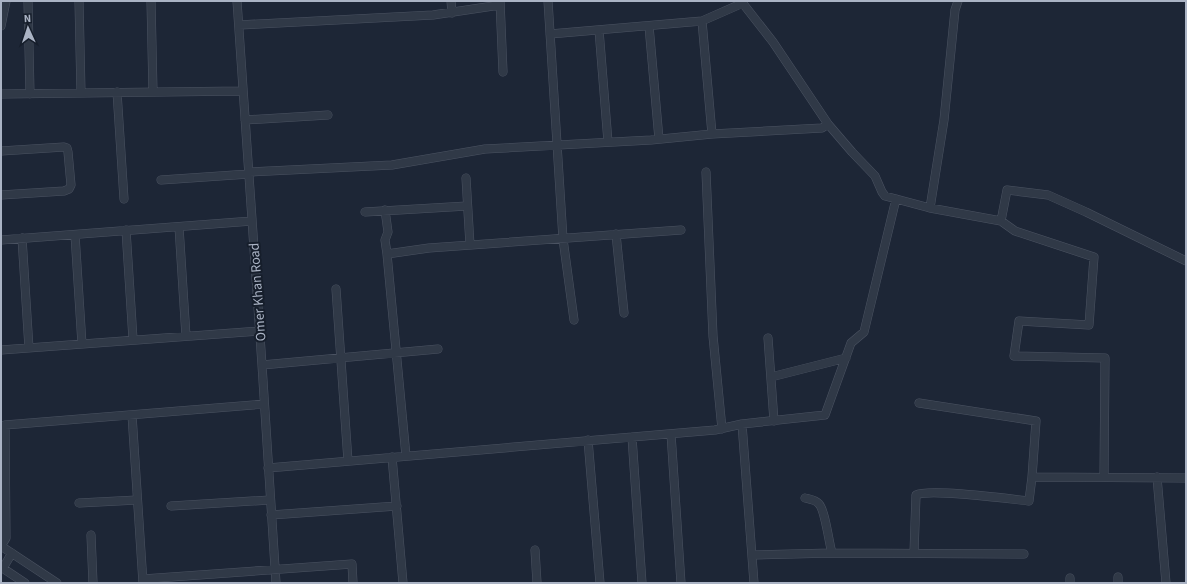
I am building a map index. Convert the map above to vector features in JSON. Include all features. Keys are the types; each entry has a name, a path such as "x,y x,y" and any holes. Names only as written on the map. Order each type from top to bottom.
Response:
{"street":[{"path":"1,26 6,1"},
{"path":"28,1 30,94"},
{"path":"79,1 81,93"},
{"path":"151,1 153,92"},
{"name":"Omer Khan Road","path":"237,1 276,583"},
{"path":"451,1 452,12"},
{"path":"548,1 563,239 574,320"},
{"path":"930,208 944,120 955,10 958,1"},
{"path":"550,34 702,21 742,2 773,42 828,124 875,176 885,196 930,208 1001,221 1015,231 1094,257 1089,325 1019,321 1014,356 1105,358 1104,477"},
{"path":"239,25 452,12 500,3 503,72"},
{"path":"702,21 712,134"},
{"path":"649,26 659,139"},
{"path":"599,30 608,142"},
{"path":"1,94 243,91"},
{"path":"117,92 124,199"},
{"path":"245,120 328,115"},
{"path":"161,180 249,173 392,165 485,149 822,128 828,124"},
{"path":"1,151 67,148 71,185 69,189 64,191 1,195"},
{"path":"706,172 714,336 722,428"},
{"path":"466,178 470,245"},
{"path":"1001,221 1007,190 1048,196 1086,212 1186,261"},
{"path":"268,468 671,434 824,415 851,343 864,332 896,199"},
{"path":"365,212 467,206"},
{"path":"385,210 388,232 385,240 406,456"},
{"path":"1,240 252,221"},
{"path":"179,226 186,336"},
{"path":"126,230 133,340"},
{"path":"387,254 429,248 681,230"},
{"path":"616,234 624,313"},
{"path":"76,235 82,344"},
{"path":"22,238 29,348"},
{"path":"336,290 348,461"},
{"path":"1,350 260,331"},
{"path":"768,338 774,420"},
{"path":"262,365 438,349"},
{"path":"771,377 846,358"},
{"path":"914,553 916,495 919,493 940,492 1029,501 1036,421 919,403"},
{"path":"25,583 6,562 1,546 6,538 3,425 264,404"},
{"path":"132,415 143,581 352,564 353,583"},
{"path":"742,424 754,583"},
{"path":"671,434 681,583"},
{"path":"632,437 642,583"},
{"path":"588,440 600,583"},
{"path":"392,457 404,583"},
{"path":"1032,477 1186,478"},
{"path":"1157,477 1166,583"},
{"path":"805,498 819,504 823,513 832,553"},
{"path":"79,503 137,500"},
{"path":"170,506 270,500"},
{"path":"271,516 397,506"},
{"path":"91,535 93,583"},
{"path":"535,550 537,583"},
{"path":"752,555 832,553 1024,554"},
{"path":"6,562 57,583"}]}
